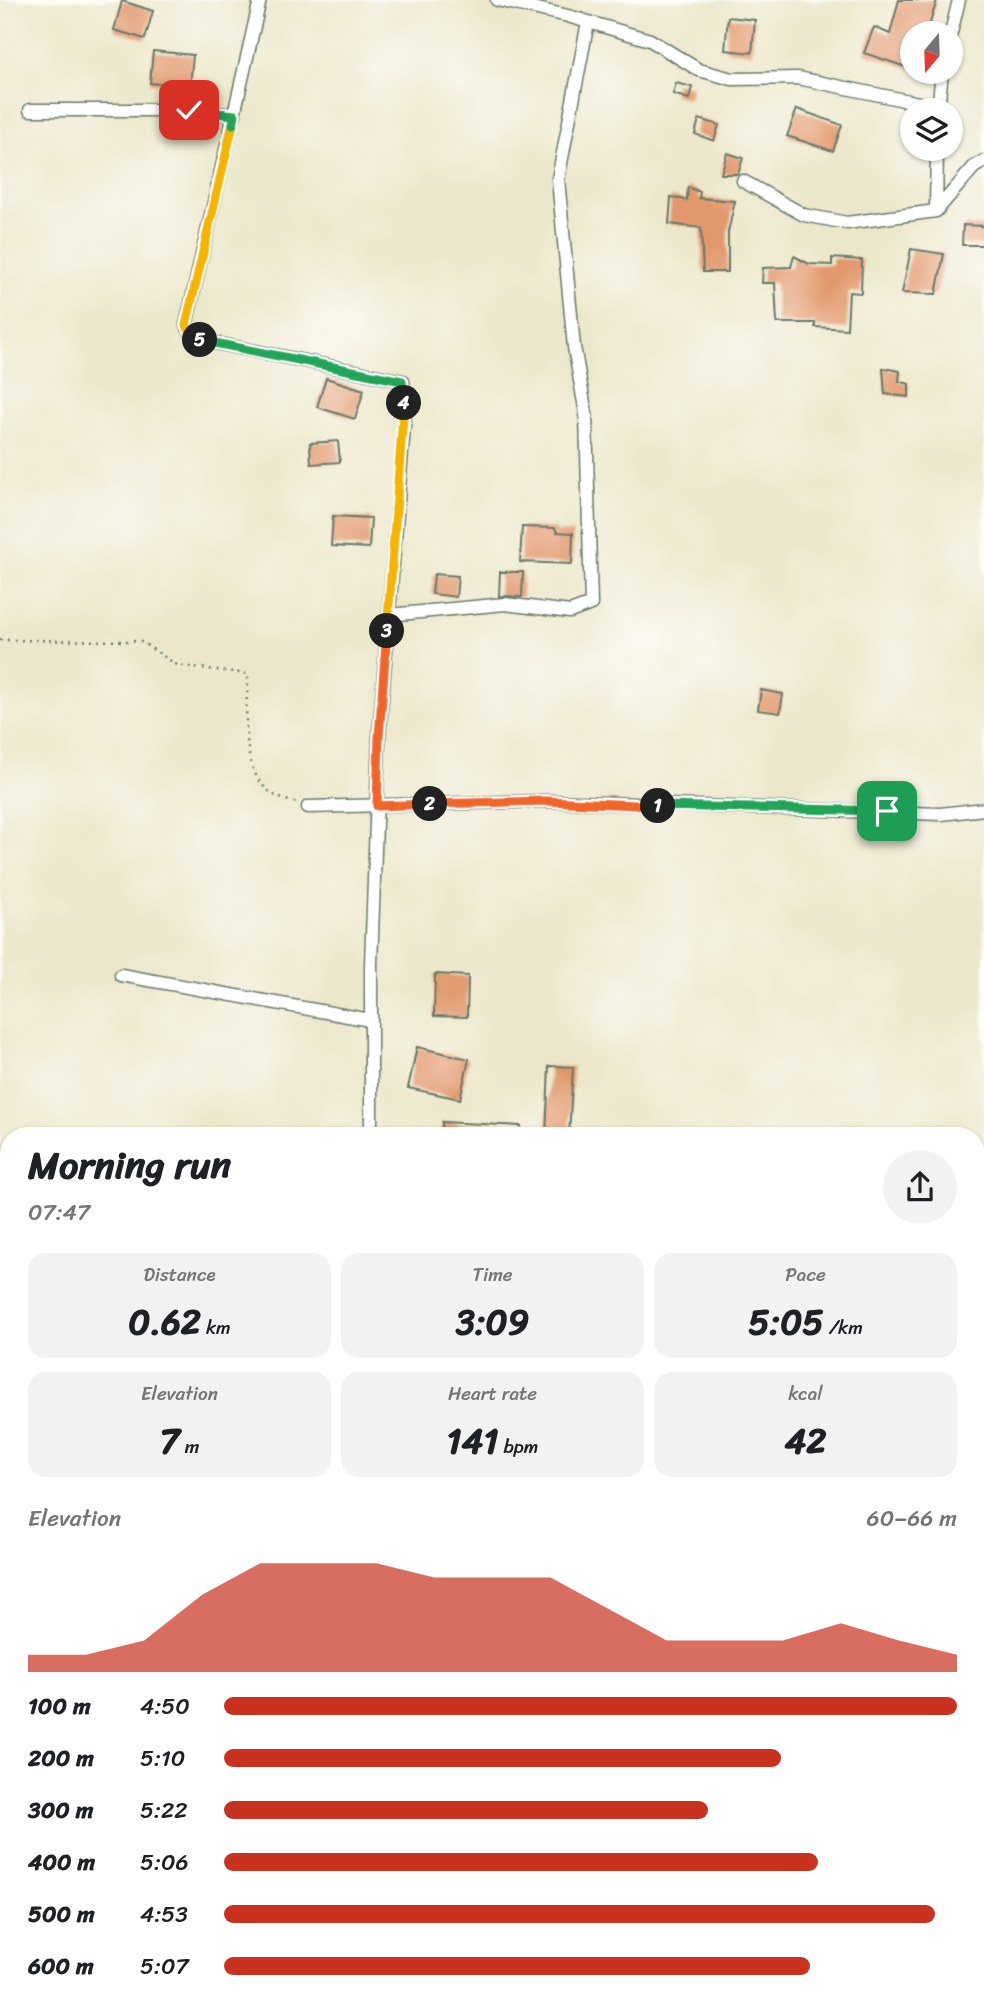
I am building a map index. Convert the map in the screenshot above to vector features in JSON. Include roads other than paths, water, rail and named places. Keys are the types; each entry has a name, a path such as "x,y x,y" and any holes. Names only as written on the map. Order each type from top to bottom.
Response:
{"street":[{"path":"260,0 186,325 196,339 402,381 405,414 379,737 370,1020 371,1127"},
{"path":"497,0 650,40 699,70 732,79 798,78 900,100"},
{"path":"954,21 959,0"},
{"path":"389,615 505,604 570,612 591,604 586,414 575,347 558,179 589,22"},
{"path":"30,110 189,110 235,115"},
{"path":"936,211 937,161"},
{"path":"743,181 804,215 847,223 936,211 974,167 984,161"},
{"path":"308,807 547,801 941,814 984,809"},
{"path":"121,975 370,1020"}]}
